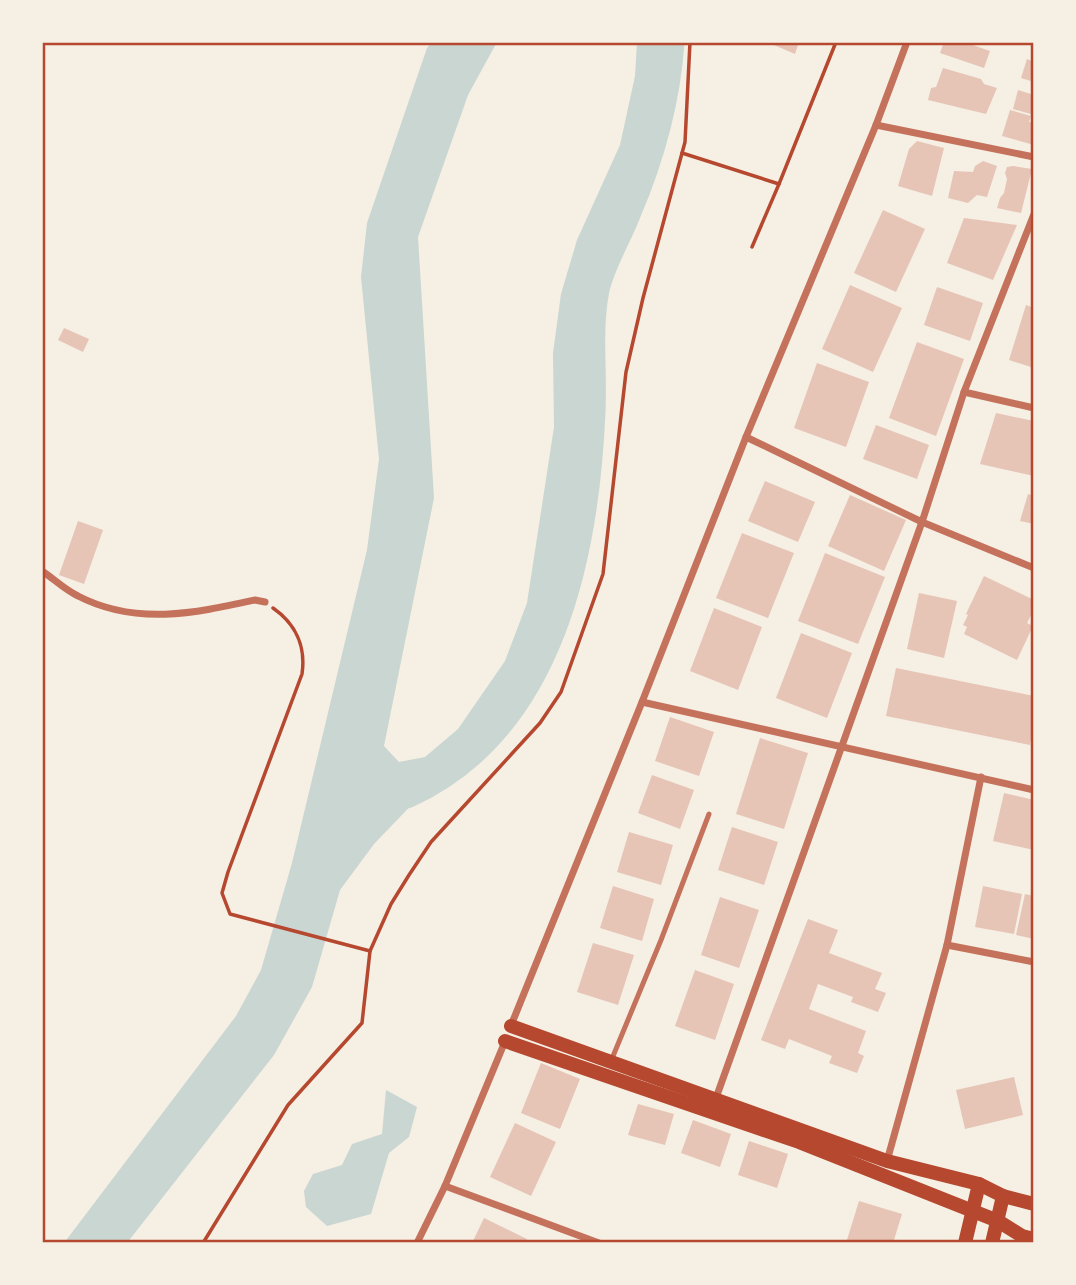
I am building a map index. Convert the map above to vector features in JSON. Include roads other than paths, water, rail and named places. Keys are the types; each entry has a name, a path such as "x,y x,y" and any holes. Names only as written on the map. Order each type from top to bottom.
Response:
{"main road":[{"path":"511,1026 887,1161 979,1184 1003,1196 1034,1205"},
{"path":"505,1041 799,1143 998,1221 1022,1236 1034,1239"},
{"path":"965,1243 979,1184"},
{"path":"992,1243 1003,1196"}],"street":[{"path":"417,1243 445,1186 505,1041 746,437 876,125 907,42"},
{"path":"876,125 1034,157"},
{"path":"716,1098 922,522 964,392 1034,214"},
{"path":"964,392 1034,408"},
{"path":"746,437 922,522 1034,568"},
{"path":"42,571 77,596 116,610 152,616 194,613 255,600 265,602"},
{"path":"642,702 1034,790"},
{"path":"887,1161 947,945 981,777"},
{"path":"947,945 1034,962"},
{"path":"445,1186 599,1243"}],"lane":[{"path":"611,1061 709,814"}],"waterway":[{"path":"406,792 455,763 494,725 525,680 549,630 566,577 578,521 589,411 589,320 593,289 648,149 659,107 668,42"}]}
